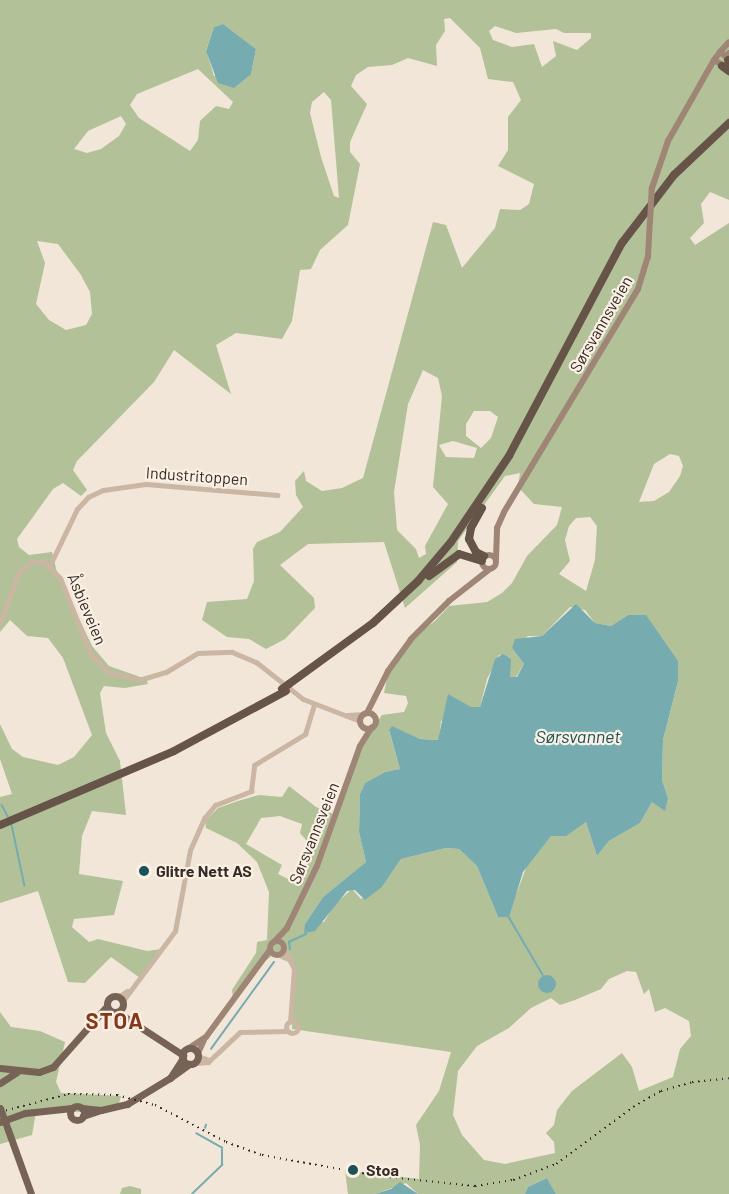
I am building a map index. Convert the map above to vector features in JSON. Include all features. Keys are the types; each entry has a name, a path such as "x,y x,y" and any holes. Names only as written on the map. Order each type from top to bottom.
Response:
{"highway":[{"path":"724,61 729,71"},
{"path":"484,559 471,545 469,534 624,246 675,179 728,125"},
{"path":"419,582 492,486 622,243 674,175 728,125"},
{"path":"1,822 175,747 287,688 398,603 419,582 489,497"},
{"path":"419,582 459,554 484,559"}],"main road":[{"path":"724,61 720,52 729,42"},
{"name":"Sørsvannsveien","path":"496,559 496,542 504,512 639,289 648,257 652,188 668,141 706,75 724,61"},
{"name":"Sørsvannsveien","path":"475,581 484,559 496,542"},
{"path":"484,559 496,559"},
{"path":"484,559 490,569 496,559"},
{"name":"Sørsvannsveien","path":"360,746 360,723 411,639 490,569"},
{"name":"Sørsvannsveien","path":"275,953 283,946 287,928 328,839 360,746 372,728 377,695"},
{"path":"366,713 375,717"},
{"path":"360,723 372,728"},
{"name":"Sørsvannsveien","path":"275,953 274,942 287,928"},
{"path":"274,942 283,946"},
{"path":"0,1122 25,1113 72,1108 83,1112 127,1104 171,1078 195,1059 206,1037 261,967 275,953"},
{"path":"0,1068 43,1071 57,1065 96,1023 110,999 121,1001 132,1020"},
{"path":"96,1023 116,1012 121,1001"},
{"path":"107,1006 195,1059"},
{"path":"171,1078 185,1053 206,1037"},
{"path":"185,1053 195,1059"},
{"path":"0,1083 12,1073 24,1071"},
{"path":"0,1108 29,1194"},
{"path":"72,1108 72,1118"},
{"path":"53,1111 78,1120 83,1112"}],"street":[{"name":"Industritoppen","path":"50,565 76,509 88,497 103,490 146,484 278,495"},
{"name":"Åsbieveien","path":"0,622 22,569 35,561 50,565 60,578 90,653 108,672 139,680 166,672 198,653 232,652 256,662 314,705 360,723"},
{"path":"121,1001 175,931 190,850 205,817 215,805 251,791 254,765 304,734 314,705"},
{"name":"Åsbieveien","path":"340,714 366,713"},
{"path":"195,1059 209,1060 240,1032 275,1029 297,1032 291,961 283,946"},
{"path":"275,953 291,961"},
{"path":"288,1032 294,1006"},
{"path":"275,1029 289,1022 297,1024"}],"green space":[{"path":"0,0 729,0 729,200 710,192 701,204 704,223 690,238 695,245 729,223 729,1194 556,1194 547,1178 528,1187 525,1194 418,1194 406,1183 375,1194 348,1194 345,1170 419,1179 420,1145 416,1125 439,1091 451,1052 292,1029 295,973 288,958 277,952 264,962 233,1000 232,990 256,953 257,942 267,940 269,892 257,862 237,843 206,828 205,821 218,808 238,801 259,795 282,797 289,786 316,807 336,815 363,742 382,715 404,712 408,703 406,696 384,693 388,674 413,636 434,622 449,606 487,602 502,593 512,583 527,556 557,525 562,507 534,504 518,487 520,473 505,476 458,541 457,562 405,608 384,542 308,544 280,565 314,598 315,608 285,639 266,649 249,639 227,637 202,620 207,602 247,599 254,581 253,549 257,542 280,532 303,507 296,495 295,481 304,471 306,481 322,491 342,488 363,478 433,222 446,225 462,268 495,228 500,209 520,210 529,204 534,184 498,166 508,150 508,117 521,100 513,82 488,79 480,48 450,18 444,19 445,31 436,45 437,66 408,58 392,65 368,67 356,75 351,86 367,104 350,142 350,152 360,164 348,225 320,250 311,269 300,270 292,321 282,339 236,333 216,345 231,394 174,350 154,382 77,461 73,470 87,490 81,496 63,483 53,489 17,539 19,547 29,555 52,552 57,572 92,646 109,666 146,679 148,684 125,688 104,686 100,693 106,733 120,761 126,815 92,811 82,836 79,874 123,881 114,915 74,919 72,927 89,942 98,939 147,951 162,949 140,978 111,957 85,983 68,982 38,891 0,903 0,797 12,794 0,759 0,724 12,749 23,757 58,765 74,757 92,735 63,658 48,638 27,636 10,620 0,632","holes":["223,24 256,49 251,74 214,76 206,50 214,27","495,26 516,33 556,29 564,33 591,33 591,38 577,50 553,41 556,56 542,67 534,44 512,47 493,40 489,31","198,69 233,102 229,109 216,106 200,121 198,140 190,151 139,118 130,105 137,94","324,92 331,100 339,198 334,196 310,113 312,102","121,116 126,124 119,136 101,149 87,153 74,149 88,131","37,241 58,244 81,275 90,292 92,314 86,325 66,330 49,320 36,304 45,263","423,370 438,378 442,396 433,487 448,504 425,546 426,554 419,558 416,549 397,530 394,492 408,404","474,411 490,411 498,417 491,438 481,448 466,436 466,424","453,441 477,448 474,458 446,457 439,445","670,454 679,456 683,466 680,476 669,492 654,501 639,502 654,464","590,517 597,526 595,560 586,591 559,574 570,561 565,540 569,526 576,518","570,607 585,610 595,623 611,626 628,615 678,661 678,681 663,740 662,780 668,798 652,802 640,823 609,841 597,856 586,822 566,835 551,836 528,863 517,892 498,917 477,866 459,849 446,848 401,859 382,887 361,899 352,889 335,904 324,922 305,924 323,897 366,862 359,832 360,794 365,783 385,772 400,769 389,731 392,727 420,739 439,740 441,721 480,707 487,679 499,655 510,659 510,677 516,677 524,664 512,648 528,636 542,636","280,816 302,824 300,833 312,847 303,873 299,871 294,882 278,874 282,865 246,844 261,818","627,971 636,972 644,994 649,989 655,1012 665,1008 689,1021 691,1036 680,1049 673,1077 639,1091 632,1067 622,1053 572,1091 557,1110 554,1125 546,1133 554,1142 555,1153 505,1164 484,1160 462,1135 453,1115 458,1071 477,1046 509,1028 531,1008 551,998 560,1005 601,989 609,979"]},
{"path":"0,1012 11,1027 40,1031 65,1042 56,1082 61,1093 121,1096 118,1107 101,1112 36,1112 32,1135 0,1144"},
{"path":"130,1186 141,1189 141,1194 120,1194 122,1188"}],"water":[{"path":"223,24 256,49 251,74 234,88 218,83 206,51 214,27"},
{"name":"Sørsvannet","path":"576,604 595,623 611,626 628,615 646,615 678,661 678,681 663,740 662,780 668,798 665,811 652,802 640,823 609,841 597,856 586,822 566,836 551,836 523,872 509,917 498,917 477,866 459,849 446,848 401,859 382,887 365,900 355,890 347,891 315,931 304,933 305,924 323,897 366,862 359,832 360,794 365,783 385,772 400,769 389,730 392,726 420,739 438,740 448,694 471,707 480,707 495,659 503,654 511,659 510,677 517,677 524,664 512,648 515,639 542,636"},
{"path":"543,975 551,975 556,980 554,991 543,993 538,988 538,980"},
{"path":"547,1178 556,1194 525,1194 528,1187"},
{"path":"400,1182 418,1194 375,1194 391,1189"}],"waterway":[{"path":"2,805 9,818"},
{"path":"12,825 25,886"},
{"path":"509,917 543,975"},
{"path":"290,950 289,942 306,934"},
{"path":"211,1049 274,962"},
{"path":"192,1194 222,1165 222,1148 197,1134"}],"railway":[{"path":"0,1112 68,1094 117,1095 155,1105 226,1142 262,1155 378,1176 475,1186 513,1180 556,1164 633,1107 661,1091 692,1082 729,1078"}],"place":[{"name":"Glitre Nett AS","path":"144,871"},
{"name":"Stoa","path":"353,1170"}],"district":[{"name":"STOA","path":"115,1021"}]}
